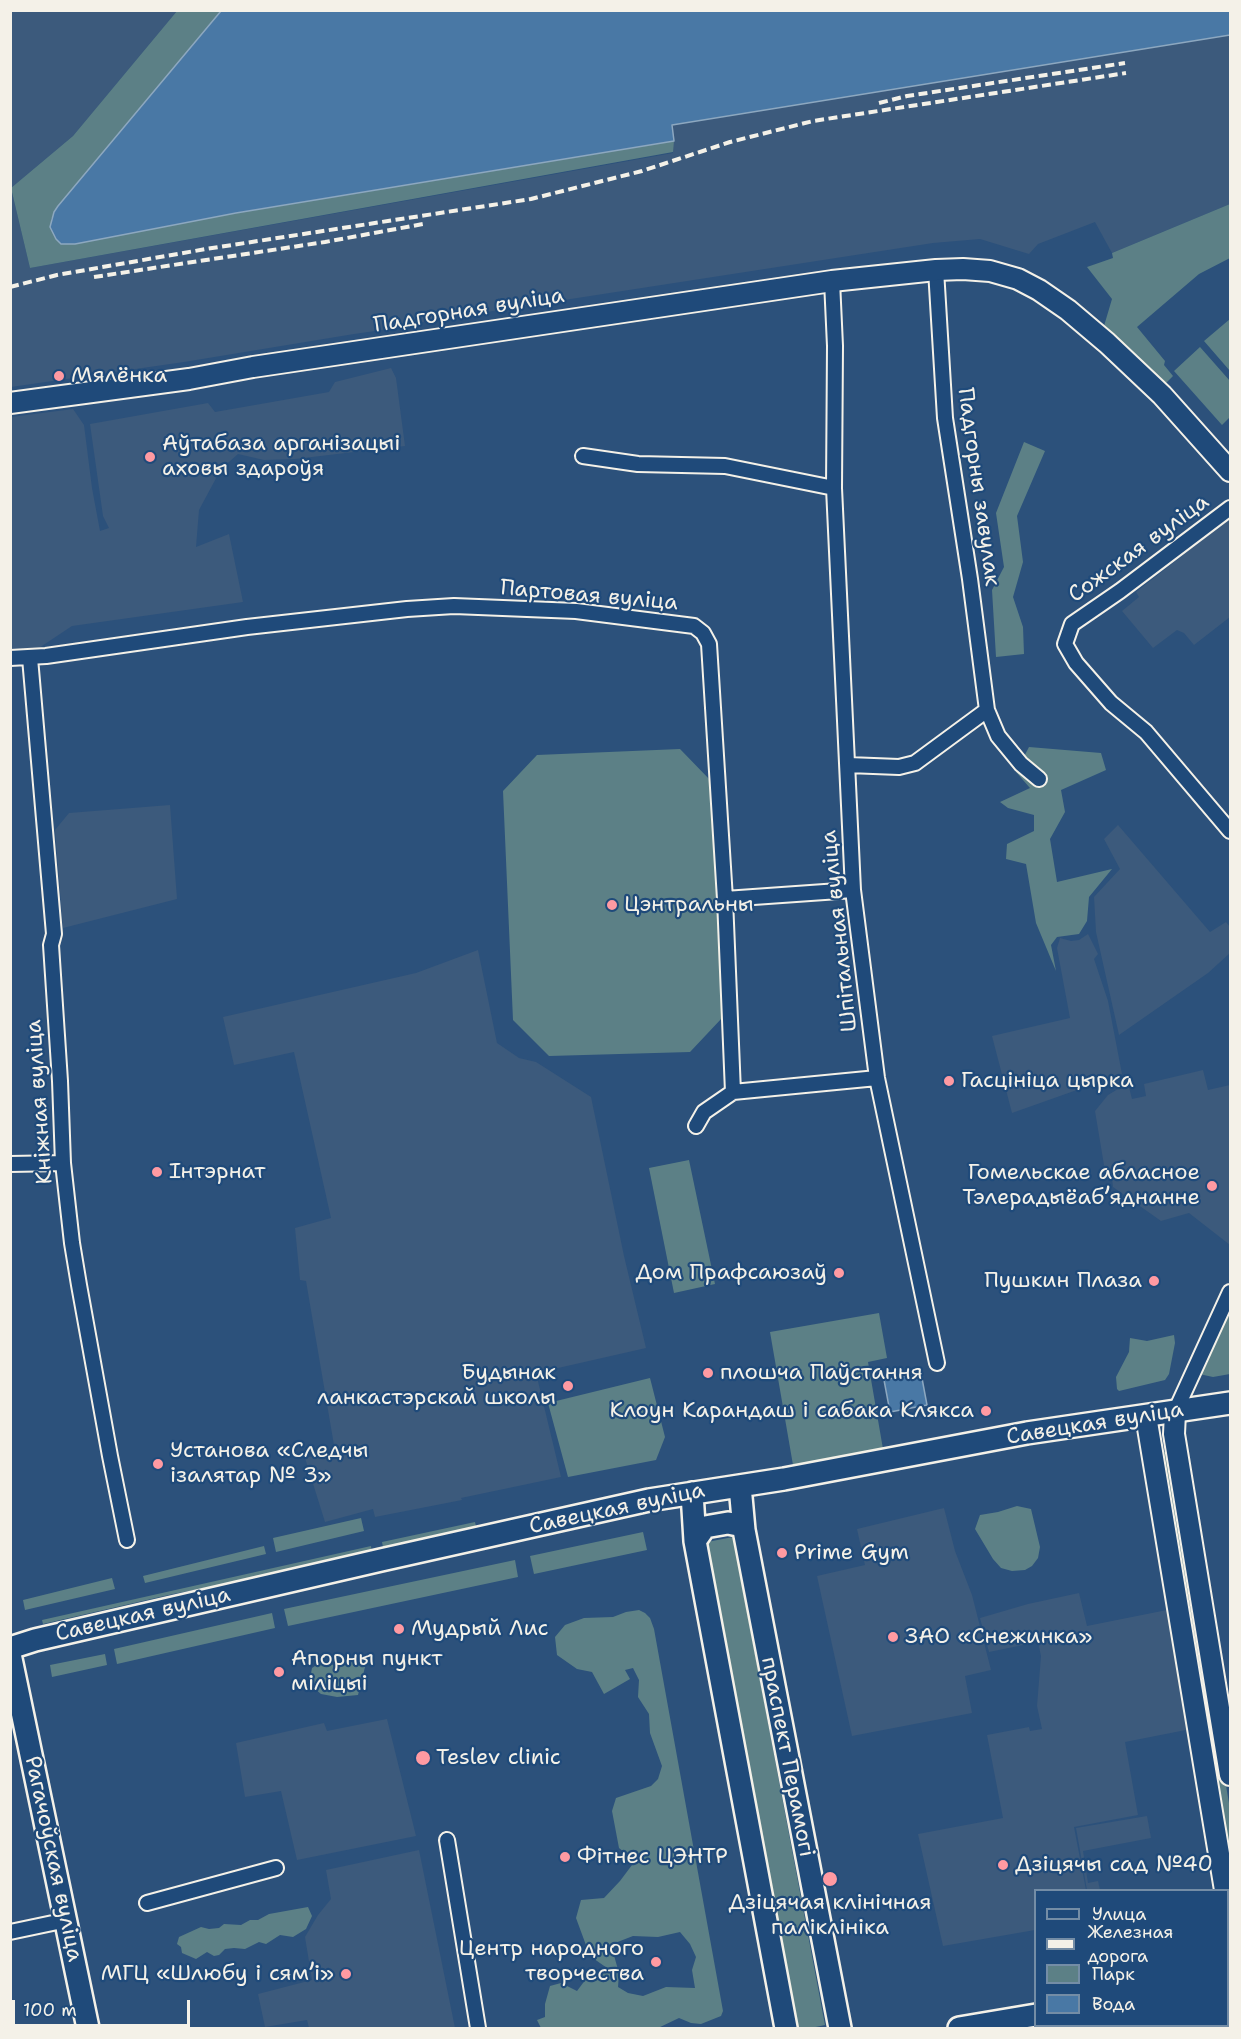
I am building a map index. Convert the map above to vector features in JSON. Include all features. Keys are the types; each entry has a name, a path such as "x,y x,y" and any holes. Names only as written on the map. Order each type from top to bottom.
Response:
{"main road":[{"name":"Савецкая вуліца","path":"10,1648 35,1640 649,1500 740,1486 1027,1433 1230,1404"},
{"name":"праспект Перамогі","path":"740,1486 743,1526 840,2028"},
{"path":"692,1492 695,1541 786,2028"},
{"path":"695,1541 705,1527 728,1523 743,1526"},
{"name":"Рагачоўская вуліца","path":"10,1654 88,2028"},
{"path":"959,2028 1034,2015"}],"street":[{"name":"Падгорная вуліца","path":"10,403 189,379 253,367 832,281 936,270 990,271 1018,279 1068,310 1162,395 1230,471"},
{"name":"Падгорны завулак","path":"936,270 945,418 970,579 987,710 998,736 1022,764 1039,779"},
{"name":"Шпітальная вуліца","path":"832,281 834,488 853,890 877,1078 938,1363"},
{"path":"584,456 638,464 725,466 834,488"},
{"name":"Сожская вуліца","path":"1230,508 1120,591 1072,624 1065,644 1076,663 1111,703 1146,732 1230,831"},
{"name":"Партовая вуліца","path":"10,658 30,658 248,627 454,606 576,611 694,626 703,633 709,644 725,899 733,1092"},
{"name":"Кніжная вуліца","path":"30,658 54,934 51,945 63,1163 79,1286 127,1540"},
{"path":"848,765 899,767 915,763 987,710"},
{"path":"725,899 853,890"},
{"path":"696,1126 704,1112 733,1092 877,1078"},
{"path":"10,1164 63,1163"},
{"path":"1230,1292 1175,1412 1176,1445 1230,1775"},
{"path":"1187,1384 1170,1403 1146,1416 1225,1889"},
{"path":"1152,1450 1176,1445"},
{"path":"1200,1742 1224,1737"},
{"path":"447,1840 478,2028"},
{"path":"147,1902 276,1868"},
{"path":"10,1932 67,1920"}],"shaded area":[{"path":"10,11 177,11 73,136 11,188 30,268 673,153 672,125 1230,35 1230,204 1112,253 1095,222 1038,244 1029,254 980,239 933,243 396,326 396,328 184,362 11,387"},
{"path":"391,368 396,378 405,446 295,459 264,460 238,454 221,469 199,510 196,547 229,534 243,602 72,626 39,648 11,649 11,417 73,409 84,425 100,531 109,528 103,516 90,424 208,403 215,412 329,392 335,382"},
{"path":"1230,518 1230,617 1194,645 1184,633 1177,630 1153,648 1122,611 1139,597 1136,592"},
{"path":"170,805 177,899 63,928 55,830 69,813"},
{"path":"1118,825 1210,932 1226,922 1230,927 1230,953 1208,973 1119,1035 1096,932 1094,897 1120,869 1104,839"},
{"path":"1088,934 1098,954 1094,959 1108,1001 1122,1074 1012,1113 992,1036 1070,1018 1057,948 1060,938 1071,941 1079,940"},
{"path":"478,950 497,1043 519,1058 536,1062 591,1097 646,1348 536,1373 561,1477 375,1517 373,1509 325,1522 305,1458 335,1451 306,1281 300,1280 295,1228 331,1218 294,1052 234,1065 223,1017 416,973"},
{"path":"1203,1070 1208,1090 1230,1085 1230,1245 1189,1213 1161,1221 1113,1187 1112,1178 1104,1165 1095,1111 1108,1095 1118,1089 1129,1087 1132,1099 1146,1096 1144,1084"},
{"path":"944,1508 955,1551 972,1595 991,1670 965,1676 972,1713 852,1736 817,1576 865,1565 857,1529"},
{"path":"1079,1593 1087,1626 1167,1610 1186,1730 1125,1742 1138,1815 1074,1827 1086,1889 1034,1889 1034,1930 943,1946 918,1834 1003,1818 987,1735 1029,1727 1030,1731 1042,1729 1037,1706 1041,1656 1038,1642 989,1652 980,1618 1028,1604"},
{"path":"387,1719 416,1836 297,1860 281,1791 245,1797 236,1743 324,1723 327,1731"},
{"path":"1147,1816 1151,1838 1083,1851 1088,1883 1098,1881 1100,1889 1087,1889 1076,1828"},
{"path":"419,1850 455,2028 309,2028 307,2020 265,2027 258,1994 312,1980 305,1937 331,1899 326,1870"}],"green space":[{"path":"177,11 221,11 54,213 51,220 68,244 236,213 674,141 673,152 30,268 11,188 73,136"},
{"path":"1230,204 1230,258 1199,274 1137,327 1165,361 1164,365 1173,376 1166,383 1104,326 1112,299 1087,267 1113,258 1112,253"},
{"path":"1230,319 1230,371 1204,341"},
{"path":"1200,347 1230,381 1230,417 1222,425 1174,371"},
{"path":"1024,442 1045,451 1017,516 1023,562 1013,597 1023,627 1024,654 996,657 992,590 1004,567 996,513"},
{"path":"1029,747 1101,753 1106,770 1061,790 1065,812 1050,839 1057,882 1112,869 1089,897 1087,921 1079,934 1057,937 1051,945 1056,971 1036,923 1026,864 1006,859 1007,844 1034,831 1034,815 1008,808 1000,802 1030,788 1016,772"},
{"name":"Цэнтральны","path":"680,749 712,782 722,1018 690,1052 549,1056 513,1020 503,791 537,755"},
{"path":"689,1160 715,1284 674,1293 649,1168"},
{"path":"879,1313 887,1358 868,1362 883,1449 793,1465 770,1332"},
{"path":"1230,1313 1230,1374 1213,1377 1199,1374"},
{"path":"1174,1335 1175,1343 1169,1374 1165,1380 1119,1391 1117,1389 1116,1377 1129,1352 1130,1338 1147,1341"},
{"path":"650,1378 665,1437 656,1460 568,1477 548,1403"},
{"path":"1169,1451 1230,1809 1230,1880 1158,1453"},
{"path":"1017,1506 1031,1509 1040,1547 1038,1558 1032,1566 1025,1570 1012,1571 1001,1568 993,1559 975,1529 980,1515"},
{"path":"361,1518 364,1531 276,1552 273,1538"},
{"path":"475,1522 477,1531 384,1552 382,1542"},
{"path":"643,1532 647,1550 534,1574 530,1556"},
{"path":"733,1537 825,2025 811,2028 791,2028 702,1543"},
{"path":"264,1546 266,1554 145,1583 143,1576"},
{"path":"371,1546 372,1556 173,1594 43,1624 42,1620"},
{"path":"515,1560 518,1577 288,1626 284,1609"},
{"path":"112,1578 115,1589 25,1610 23,1600"},
{"path":"639,1610 645,1613 650,1618 654,1629 723,2011 721,2016 701,2024 679,2018 658,2028 541,2028 537,2020 545,2017 545,2004 550,1986 561,1983 577,1991 589,1975 604,1973 607,1968 590,1956 576,1918 581,1900 604,1898 635,1861 619,1848 612,1811 616,1798 651,1786 658,1779 662,1766 650,1733 649,1714 638,1697 639,1680 633,1668 625,1670 630,1679 604,1694 592,1672 577,1669 557,1655 555,1637 565,1625 584,1618 613,1617","holes":["680,1932 690,1944 696,1957 692,1970 695,1988 666,1987 643,1996 628,1993 618,1987 619,1973 613,1952 615,1943 633,1936 658,1937"]},
{"path":"272,1613 275,1628 117,1664 114,1649"},
{"path":"105,1654 107,1665 52,1677 50,1665"},
{"path":"344,1657 359,1660 365,1667 358,1695 337,1697 321,1694 309,1684 312,1668 318,1664 338,1665"},
{"path":"308,1907 312,1916 306,1929 293,1937 280,1935 266,1944 259,1942 245,1949 225,1949 219,1955 214,1956 207,1952 196,1959 182,1953 181,1947 177,1944 179,1937 201,1927 209,1929 219,1928 224,1924 241,1925 269,1914"}],"water":[{"path":"1230,10 1230,35 672,125 674,141 236,213 75,244 61,244 50,227 58,206 221,11"},
{"path":"921,1373 927,1405 890,1412 884,1380"}],"railway":[{"path":"879,103 907,96 1125,63"},
{"path":"10,287 57,275 206,249 531,199 642,171 730,142 813,121 1126,73"},
{"path":"94,277 325,242 423,224"}],"place":[{"name":"Мялёнка","path":"59,376"},
{"name":"Аўтабаза арганізацыі аховы здароўя","path":"150,457"},
{"name":"Цэнтральны","path":"612,905"},
{"name":"Гасцініца цырка","path":"949,1081"},
{"name":"Інтэрнат","path":"157,1172"},
{"name":"Гомельскае абласное Тэлерадыёабʼяднанне","path":"1212,1186"},
{"name":"Дом Прафсаюзаў","path":"839,1273"},
{"name":"Пушкин Плаза","path":"1154,1281"},
{"name":"плошча Паўстання","path":"708,1373"},
{"name":"Будынак ланкастэрскай школы","path":"568,1386"},
{"name":"Клоун Карандаш і сабака Клякса","path":"986,1411"},
{"name":"Установа «Следчы ізалятар № 3»","path":"158,1464"},
{"name":"Prime Gym","path":"782,1553"},
{"name":"Мудрый Лис","path":"399,1629"},
{"name":"ЗАО «Снежинка»","path":"893,1637"},
{"name":"Апорны пункт міліцыі","path":"279,1672"},
{"name":"Teslev clinic","path":"423,1758"},
{"name":"Фітнес ЦЭНТР","path":"565,1857"},
{"name":"Дзіцячы сад №40","path":"1003,1865"},
{"name":"Дзіцячая клінічная паліклініка","path":"830,1879"},
{"name":"Центр народного творчества","path":"656,1962"},
{"name":"МГЦ «Шлюбу і сямʼі»","path":"346,1974"}]}
